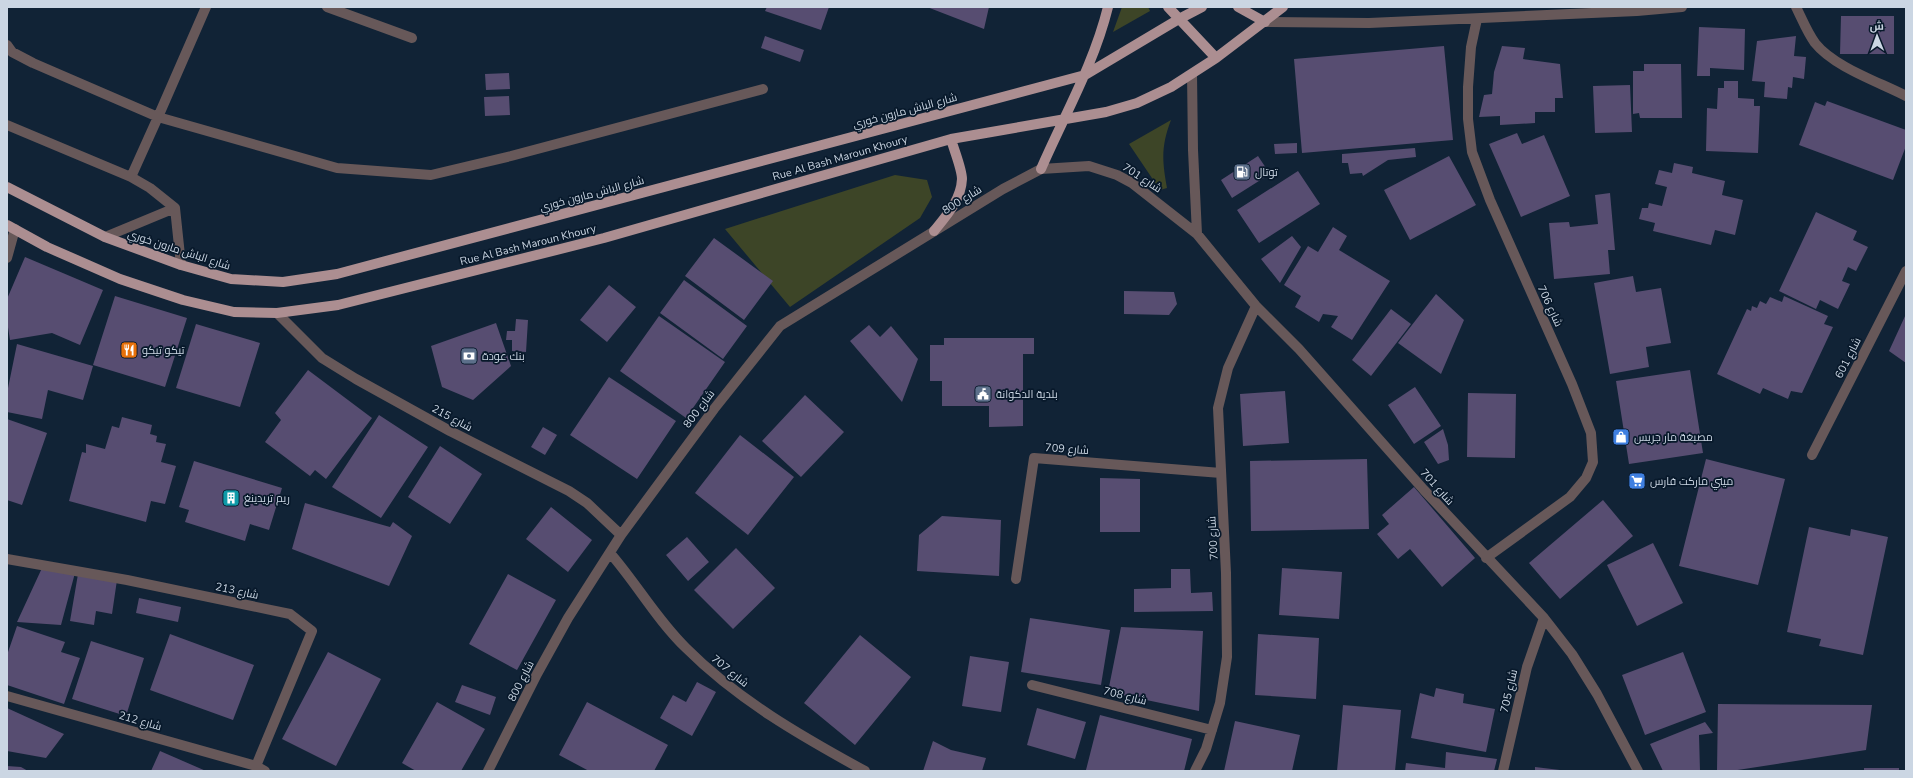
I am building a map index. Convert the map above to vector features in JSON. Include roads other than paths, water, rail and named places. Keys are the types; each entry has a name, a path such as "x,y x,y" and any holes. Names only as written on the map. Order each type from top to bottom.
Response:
{"main road":[{"path":"1041,170 1062,120 1085,75 1108,7"},
{"path":"1168,7 1216,58"},
{"name":"شارع الباش مارون خوري","path":"7,187 105,237 181,265 231,279 283,282 337,274 1085,75 1202,7"},
{"path":"1238,7 1265,22"},
{"name":"Rue Al Bash Maroun Khoury","path":"11,227 47,247 120,279 184,300 234,312 277,313 338,305 604,238 951,139 1106,112 1137,103 1171,87 1192,74 1265,22 1283,7"},
{"path":"934,231 953,207 959,194 962,178 951,139"}],"street":[{"path":"131,176 206,7"},
{"path":"327,7 412,38"},
{"path":"1265,22 1369,23 1637,11 1682,7"},
{"path":"1796,7 1815,43 1825,52 1846,66 1906,96"},
{"name":"شارع 706","path":"1477,19 1471,47 1468,87 1468,119 1472,152 1493,207 1572,384 1591,433 1593,462 1586,478 1570,497 1486,558"},
{"path":"7,45 12,52 33,63 158,117 337,168 431,175 511,156 764,89"},
{"path":"1192,74 1193,150 1198,234"},
{"path":"7,125 131,176 150,188 175,208 181,265"},
{"name":"شارع 701","path":"1041,170 1089,166 1117,174 1132,183 1198,234 1256,306 1299,349 1486,558 1544,618 1572,654 1597,694 1638,771"},
{"name":"800 شارع","path":"488,771 537,674 568,618 621,535 714,409 780,326 1003,189 1041,170"},
{"path":"105,237 175,208"},
{"path":"7,258 11,227"},
{"name":"شارع 601","path":"1812,455 1906,271"},
{"name":"شارع 700","path":"1195,771 1206,749 1220,703 1227,657 1226,573 1218,408 1228,368 1256,306"},
{"name":"شارع 215","path":"277,313 322,358 394,401 569,491 587,503 621,535"},
{"name":"شارع 709","path":"1016,579 1034,458 1221,473"},
{"name":"شارع 707","path":"610,553 668,628 708,670 768,715 865,771"},
{"name":"شارع 213","path":"7,559 127,580 290,614 312,631 261,769"},
{"name":"شارع 705","path":"1503,771 1527,667 1544,618"},
{"name":"شارع 708","path":"1032,685 1212,730"},
{"name":"شارع 212","path":"7,696 261,769"}],"place":[{"name":"توتال","path":"1242,172"},
{"name":"تيكو تيكو","path":"129,350"},
{"name":"بنك عودة","path":"469,356"},
{"name":"بلدية الدكوانة","path":"983,394"},
{"name":"مصبغة مار جريس","path":"1621,437"},
{"name":"ميني ماركت فارس","path":"1637,481"},
{"name":"ريم تريدينغ","path":"231,498"}]}
